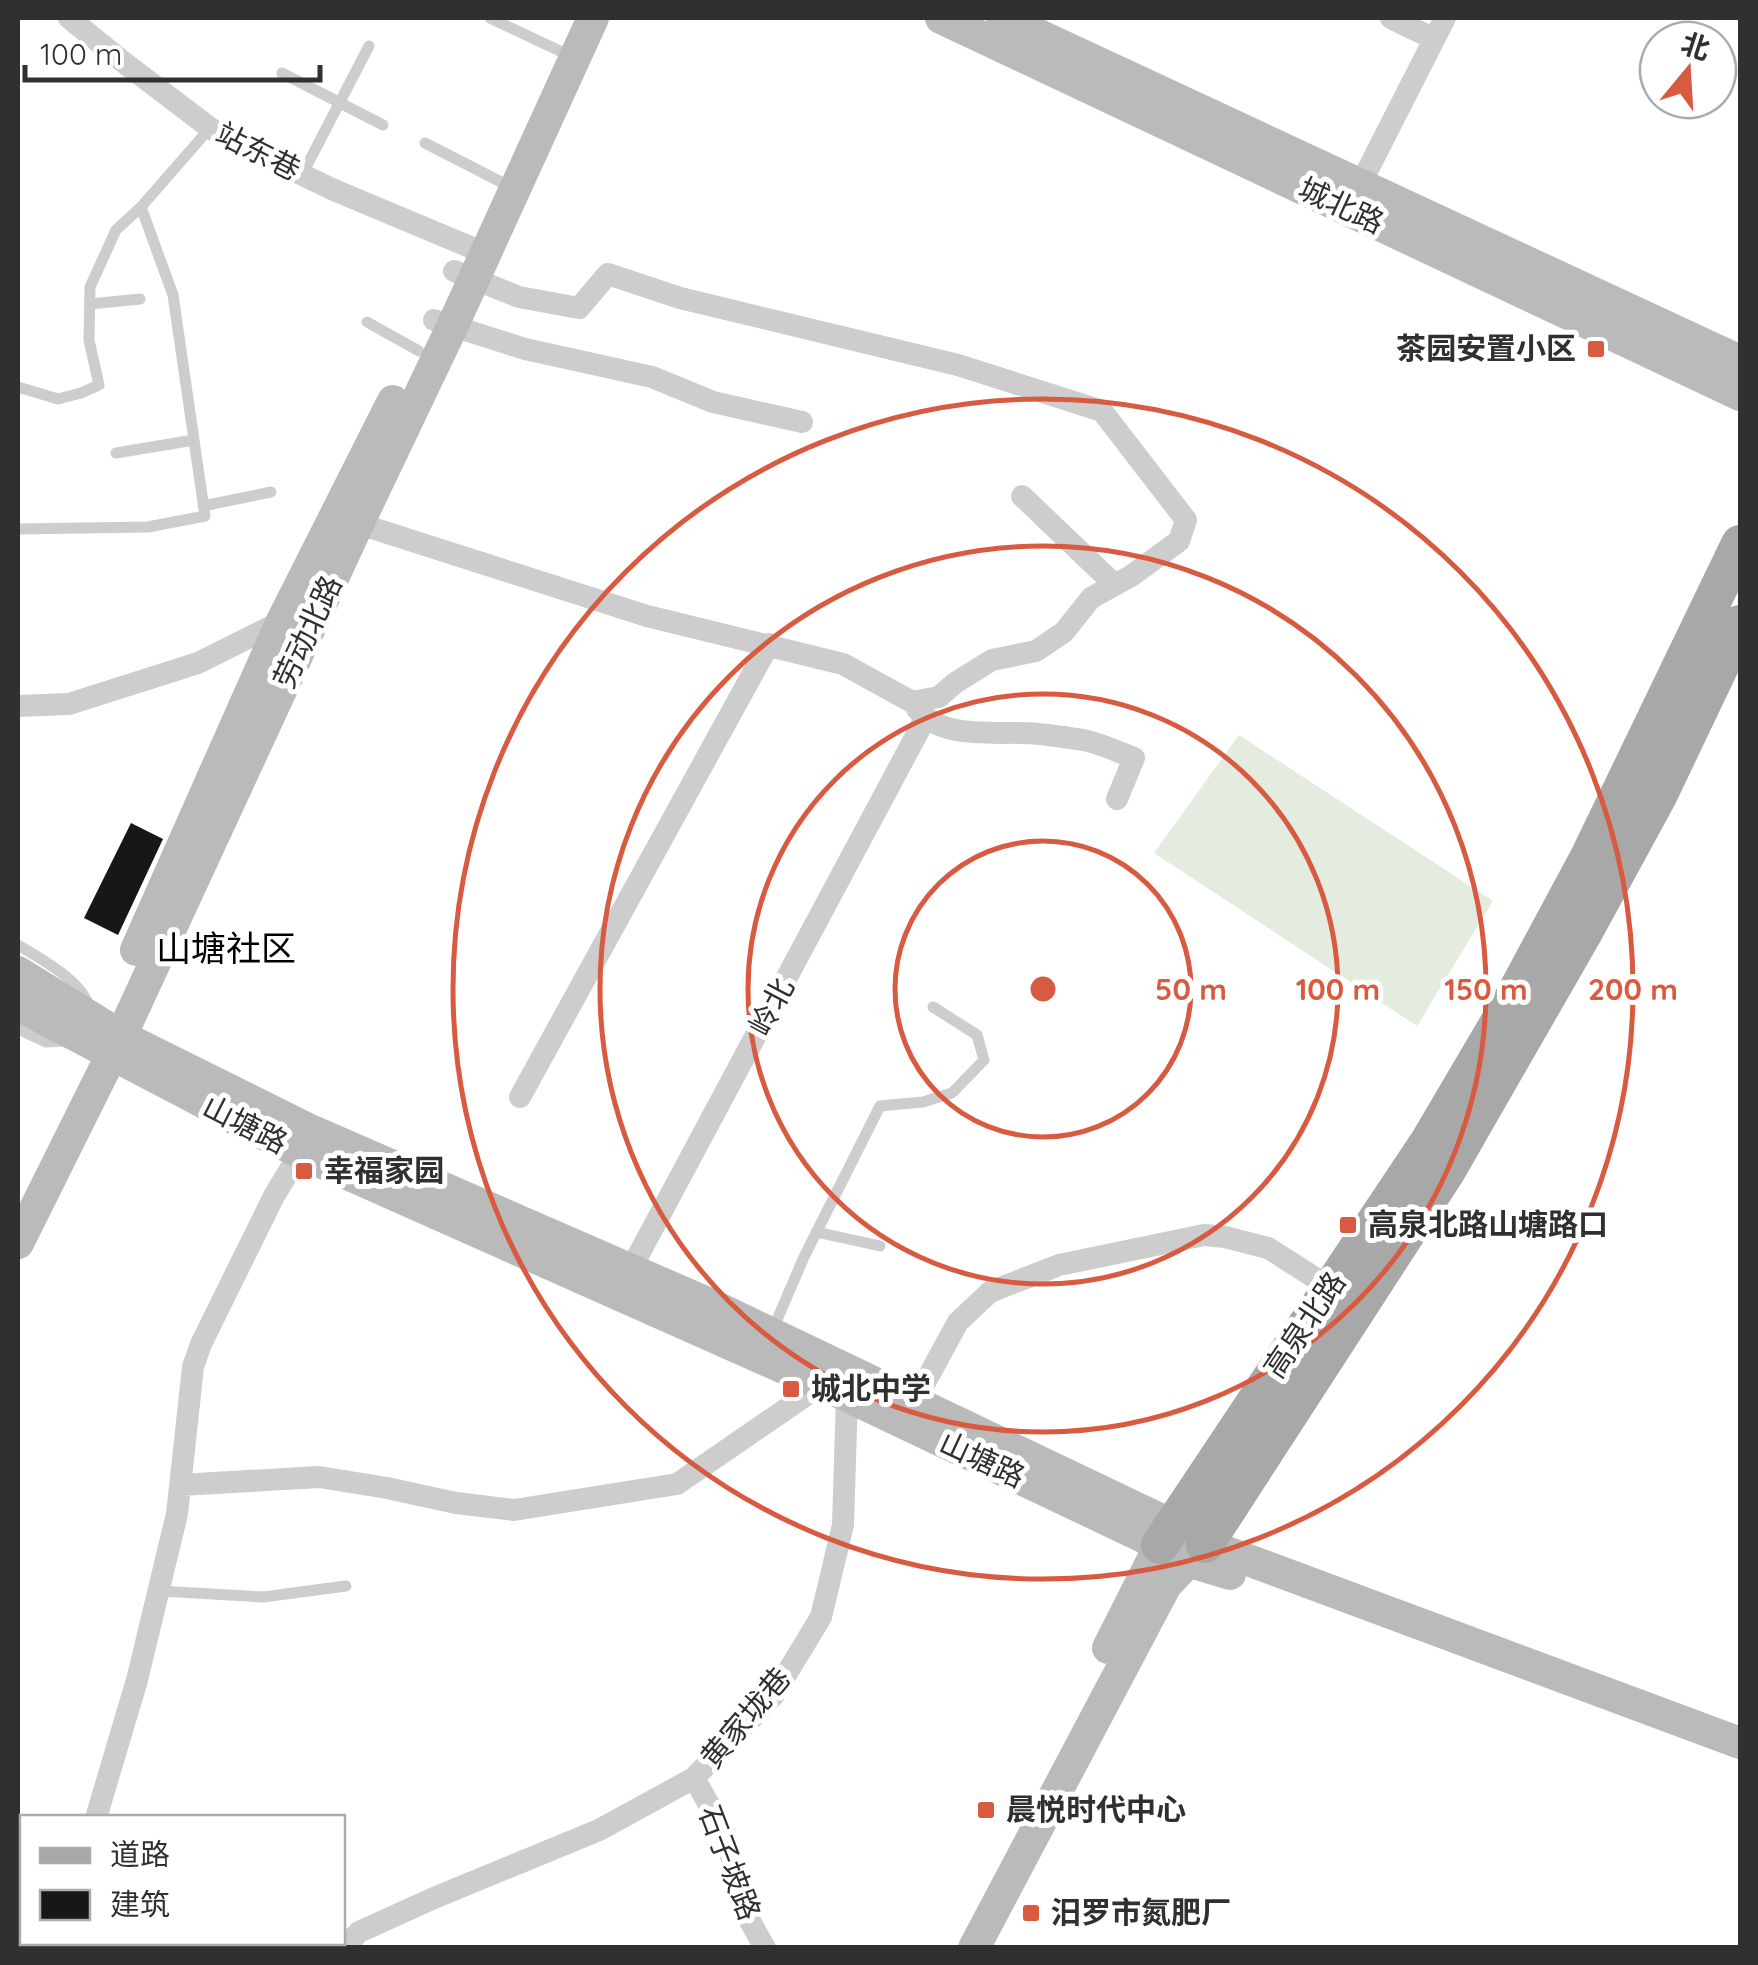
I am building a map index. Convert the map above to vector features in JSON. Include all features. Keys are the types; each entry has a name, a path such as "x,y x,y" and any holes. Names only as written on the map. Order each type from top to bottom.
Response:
{"main road":[{"name":"高泉北路","path":"1181,1544 1331,1288 1430,1140 1510,1004 1588,856 1740,544"},
{"name":"高泉北路","path":"1181,1544 1446,1172 1649,812 1740,624"}],"street":[{"name":"站东巷","path":"69,18 210,128 334,190 519,298 579,308 608,274 680,298 958,365 1102,410 1186,520 1179,541 1115,585"},
{"name":"劳动北路","path":"18,1203 443,324 576,18"},
{"name":"劳动北路","path":"466,266 593,18"},
{"name":"城北路","path":"941,18 1740,395"},
{"name":"城北路","path":"1002,18 1740,361"},
{"path":"1360,185 1440,28 1391,18"},
{"name":"劳动北路","path":"18,1243 100,1037 282,621 346,520 418,351 443,324"},
{"path":"443,324 525,349 652,378 713,402 802,422"},
{"path":"919,711 992,660 1036,651 1064,632 1091,598 1115,585 1022,496"},
{"path":"346,520 647,616 843,664 937,725 993,734 1088,740 1134,758 1117,800"},
{"path":"18,706 69,704 198,663 282,621"},
{"path":"520,1098 769,644"},
{"name":"岭北","path":"624,1281 919,711"},
{"name":"山塘路","path":"24,1001 310,1130 624,1281 834,1390 1181,1544 1740,1743"},
{"name":"山塘路","path":"100,1037 300,1153 624,1281 772,1333 915,1401 1181,1544 1212,1568 1740,1754"},
{"path":"97,1815 137,1680 177,1514 193,1367 274,1196 300,1153"},
{"path":"915,1401 958,1322 979,1302 990,1292 1059,1265 1204,1235 1224,1236 1268,1248 1331,1288"},
{"path":"180,1485 318,1477 514,1510 677,1484 834,1390"},
{"name":"黄家垅巷","path":"344,1948 360,1932 599,1830 694,1778 773,1696 821,1617 843,1525 834,1390"},
{"name":"高泉北路","path":"954,1948 1181,1544"},
{"name":"高泉北路","path":"974,1948 1166,1584 1181,1544"},
{"name":"石子坡路","path":"694,1778 725,1834 746,1914 765,1948"}],"lane":[{"path":"490,18 560,51"},
{"path":"302,175 369,46"},
{"path":"282,73 383,125"},
{"path":"18,387 58,399 99,385 89,340 90,287 116,230 210,128"},
{"path":"425,143 503,183"},
{"path":"18,528 148,527 205,516 173,295 141,207"},
{"path":"90,304 140,299"},
{"path":"367,322 418,351"},
{"path":"116,453 194,440"},
{"path":"204,506 271,492"},
{"path":"18,945 49,964 87,996 100,1037 46,1042 24,1001"},
{"path":"772,1333 816,1232 880,1106 923,1102 952,1093 984,1060 977,1035 933,1006"},
{"path":"816,1232 880,1246"},
{"path":"159,1591 263,1597 346,1586"}],"shaded area":[{"path":"1239,735 1493,901 1417,1026 1154,853"}],"building":[{"path":"131,823 163,839 118,935 84,918"}],"place":[{"name":"茶园安置小区","path":"1596,349"},
{"name":"幸福家园","path":"304,1171"},
{"name":"高泉北路山塘路口","path":"1348,1225"},
{"name":"城北中学","path":"791,1389"},
{"name":"晨悦时代中心","path":"986,1810"},
{"name":"汨罗市氮肥厂","path":"1031,1913"}],"district":[{"name":"山塘社区","path":"226,949"}]}
